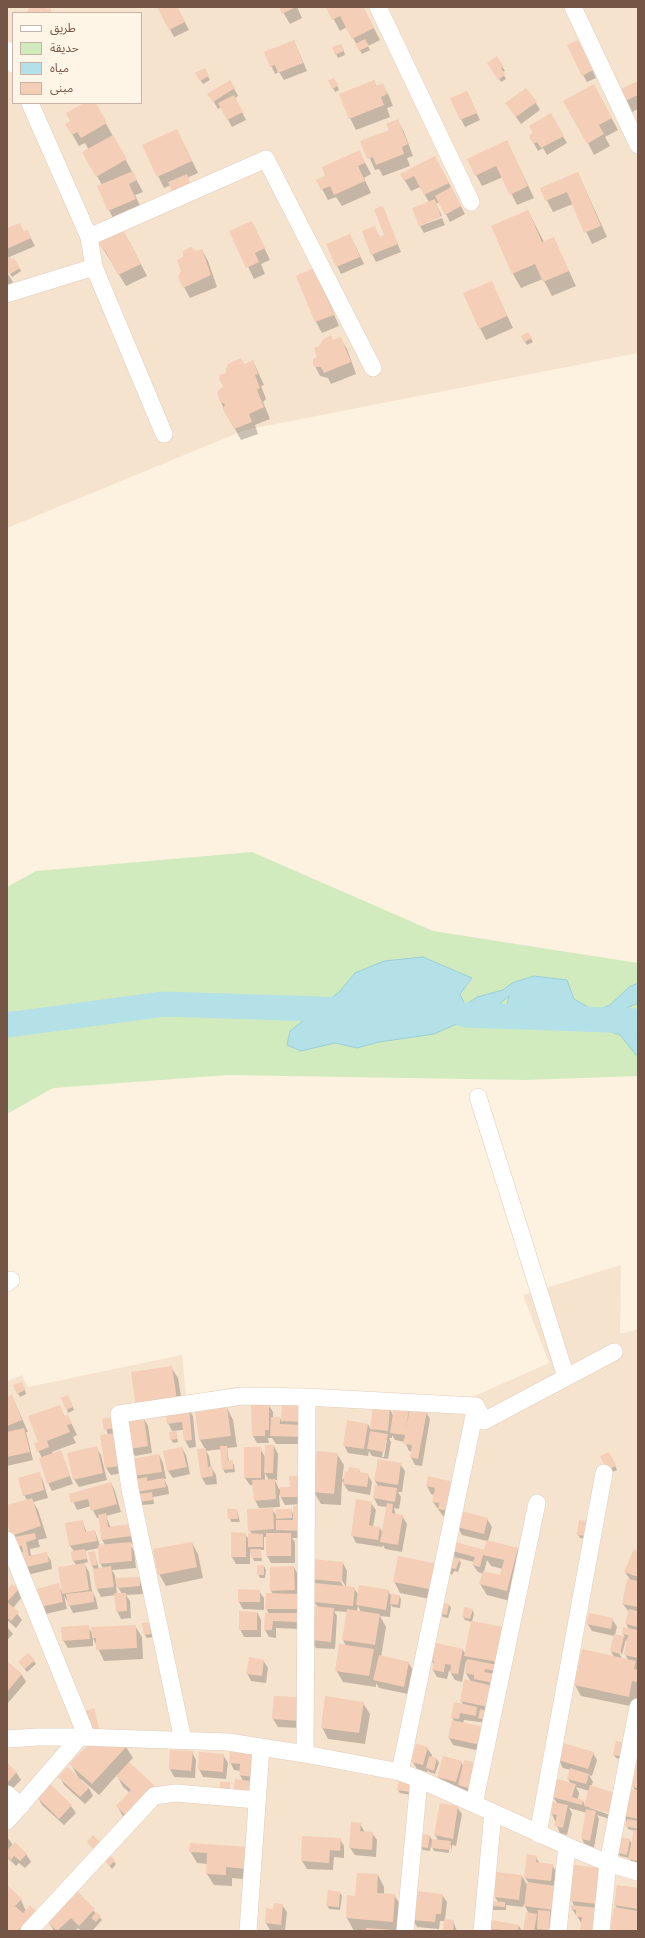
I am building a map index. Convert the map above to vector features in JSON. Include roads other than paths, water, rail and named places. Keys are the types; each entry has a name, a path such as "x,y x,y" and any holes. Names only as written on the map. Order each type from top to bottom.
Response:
{"street":[{"path":"378,7 471,202"},
{"path":"573,7 638,145"},
{"path":"7,50 12,62"},
{"path":"30,104 88,237 94,267 164,434"},
{"path":"88,237 266,159 372,368"},
{"path":"7,294 94,267"},
{"path":"478,1097 566,1377"},
{"path":"476,1406 484,1421 614,1352"},
{"path":"183,1740 130,1489 119,1414 242,1396 307,1397 476,1406"},
{"path":"305,1754 307,1397"},
{"path":"400,1772 476,1406"},
{"path":"538,1834 604,1473"},
{"path":"474,1804 537,1503"},
{"path":"7,1540 12,1569 84,1737"},
{"path":"601,1931 608,1863 638,1707"},
{"path":"7,1821 84,1737"},
{"path":"7,1739 84,1737 228,1742 305,1754 400,1772 419,1778 538,1834 608,1863 638,1872"},
{"path":"248,1931 261,1748"},
{"path":"405,1931 419,1778"},
{"path":"29,1931 154,1796 176,1793 257,1800"},
{"path":"7,1794 21,1806"},
{"path":"482,1931 493,1813"},
{"path":"558,1931 567,1846"}],"water":[{"path":"423,957 472,978 460,994 465,1005 477,997 503,990 512,983 534,976 567,980 574,999 595,1011 610,1005 629,987 638,983 638,1003 625,1009 629,1017 638,1019 638,1055 636,1055 620,1035 589,1024 563,1012 543,1014 525,1023 508,1019 507,1005 509,996 497,1006 499,1017 468,1019 434,1034 379,1042 357,1048 335,1043 301,1051 287,1045 290,1031 340,991 355,973 384,961"}],"waterway":[{"path":"7,1025 164,1004 351,1010"},
{"path":"465,1015 638,1021"}]}
